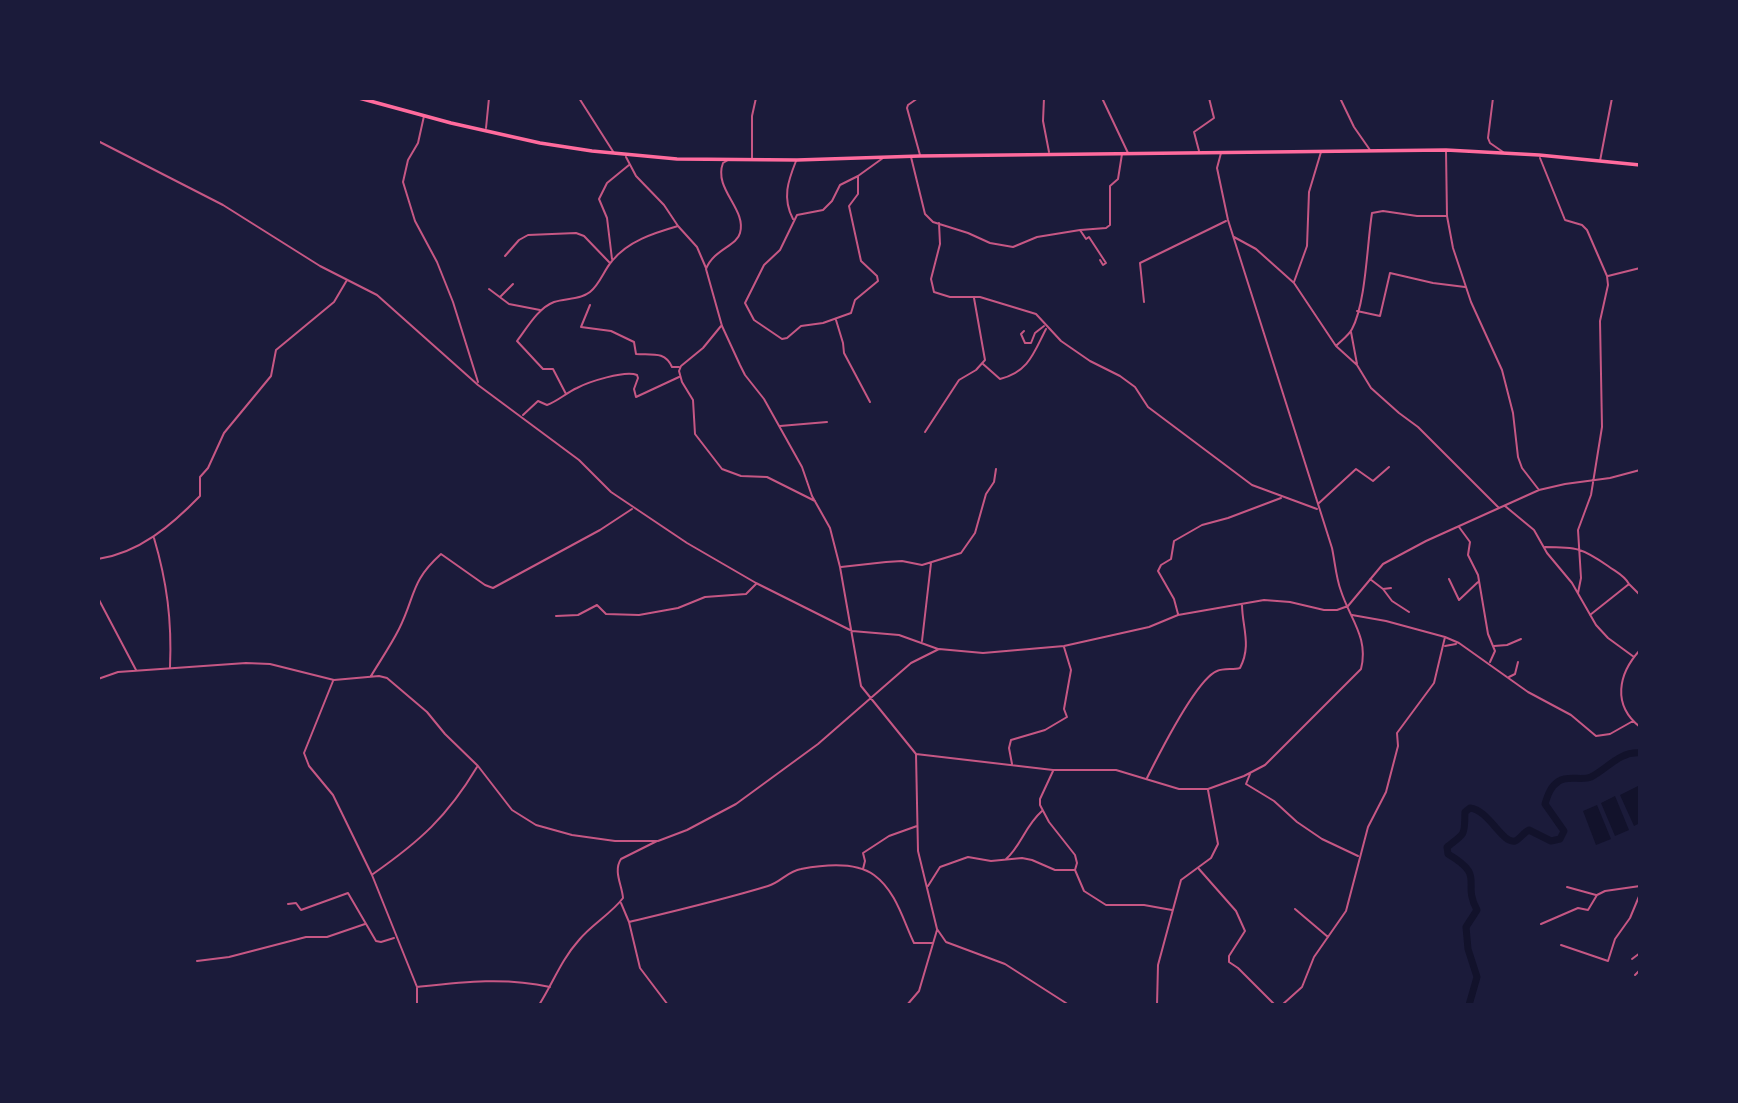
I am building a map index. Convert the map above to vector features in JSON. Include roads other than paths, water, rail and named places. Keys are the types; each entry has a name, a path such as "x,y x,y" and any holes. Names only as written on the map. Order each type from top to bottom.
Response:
{"main road":[{"path":"359,98 540,143 625,155 797,160 911,156 1446,150 1539,155 1640,165"}],"street":[{"path":"486,131 489,98"},
{"path":"579,98 614,153"},
{"path":"752,160 752,116 756,98"},
{"path":"918,98 907,108 920,156"},
{"path":"1044,98 1043,121 1049,154"},
{"path":"1102,98 1128,153"},
{"path":"1199,152 1194,132 1214,118 1209,98"},
{"path":"1346,98 1340,99 1354,127 1371,150"},
{"path":"1493,98 1488,138 1490,143 1504,153"},
{"path":"1600,162 1612,98"},
{"path":"424,115 418,143 408,159 403,182 415,221 437,262 453,302 478,385"},
{"path":"98,141 223,205 320,265 377,295 478,385 579,460 611,492 633,509 757,583 852,631 899,635 939,649 983,653 1064,646 1149,627 1178,615 1264,600 1337,610 1348,606 1382,564 1505,505 1539,490 1640,470"},
{"path":"1446,150 1447,216 1453,248 1466,287 1502,370 1513,413 1518,457 1522,468 1539,490"},
{"path":"1294,283 1306,254 1309,237 1309,192 1322,151"},
{"path":"916,754 1053,770 1116,770 1179,789 1208,789 1250,774 1265,765 1361,669 1363,648 1360,631 1339,587 1332,548 1228,220 1217,167 1222,152"},
{"path":"911,156 925,214 929,220 990,243 1013,247 1037,237 1106,228 1110,225 1110,186 1118,179 1122,153"},
{"path":"625,155 641,182 697,247 706,268 722,326 745,375 760,393 802,467 815,501 830,528 840,567 861,686 916,754 918,851 937,929 946,942 1005,964 1069,1005"},
{"path":"1539,155 1565,220 1585,227 1608,285 1600,321 1602,427 1591,495 1578,530 1581,578 1578,593"},
{"path":"858,176 858,194 850,203 849,210 861,261 877,276 878,281 855,300 851,313 835,320 801,326 782,339 754,320 745,303 764,265 780,250 798,214 823,210 832,201 840,185 884,158"},
{"path":"706,268 715,254 736,240 740,234 740,220 720,176 723,163 729,160"},
{"path":"794,220 786,198 788,183 797,160"},
{"path":"611,261 607,218 599,199 607,183 629,165"},
{"path":"1357,365 1351,331 1357,311 1373,212 1447,216"},
{"path":"1144,302 1140,263 1228,220"},
{"path":"939,223 940,244 933,271 932,289 937,293 950,297 974,296 1036,314 1046,327 1090,361 1123,378 1138,391 1148,407 1252,485 1318,509"},
{"path":"566,394 553,369 543,369 517,341 541,310 554,302 590,293 611,261 624,249 640,239 678,226"},
{"path":"1080,230 1086,239 1089,237 1106,263 1104,265 1100,260"},
{"path":"505,256 519,240 528,235 576,233 584,236 611,261"},
{"path":"1233,237 1256,249 1294,283 1336,346 1357,365 1380,398 1418,427 1499,508"},
{"path":"1606,276 1640,268"},
{"path":"1357,311 1380,316 1390,273 1466,287"},
{"path":"98,559 110,558 171,526 200,496 200,477 208,468 224,433 271,376 276,350 334,302 348,279"},
{"path":"499,298 513,284"},
{"path":"489,289 509,304 541,310"},
{"path":"925,432 959,380 983,364 985,357 974,296"},
{"path":"590,305 581,327 620,334 634,341 636,354 661,355 667,358 672,367 680,367 703,348 722,326"},
{"path":"835,320 844,353 870,402"},
{"path":"1024,331 1021,334 1025,343 1031,343 1035,333 1046,327"},
{"path":"983,364 1000,379 1008,377 1030,361 1046,327"},
{"path":"1336,346 1351,331"},
{"path":"680,367 680,377 693,400 695,433 718,466 741,476 767,477 815,501"},
{"path":"522,416 538,401 547,405 586,384 632,372 638,378 634,389 636,397 680,377"},
{"path":"779,426 827,422"},
{"path":"1317,504 1356,469 1373,481 1389,467"},
{"path":"840,567 886,562 922,565 961,553 975,533 988,490 994,482 996,469"},
{"path":"1178,615 1174,599 1158,571 1161,565 1171,559 1174,541 1202,525 1282,498"},
{"path":"1505,505 1534,530 1608,638 1634,657"},
{"path":"371,676 399,629 416,582 441,554 485,585 493,587 600,530 633,509"},
{"path":"1458,527 1470,542 1468,555 1478,575 1488,634 1495,651 1489,663"},
{"path":"153,537 162,565 172,624 170,667"},
{"path":"1545,547 1578,548 1599,558 1622,575 1640,595"},
{"path":"922,642 931,562"},
{"path":"1369,578 1383,589 1392,601 1409,611"},
{"path":"1449,579 1459,600 1479,581"},
{"path":"556,616 578,615 597,605 606,614 639,615 678,607 705,597 746,594 757,583"},
{"path":"1590,615 1629,584"},
{"path":"1383,589 1391,588"},
{"path":"98,598 136,670"},
{"path":"1146,779 1173,727 1210,676 1221,669 1240,668 1247,643 1242,603"},
{"path":"1352,615 1386,621 1459,643 1528,692 1571,715 1596,736 1610,734 1633,721"},
{"path":"1282,1005 1302,987 1314,957 1346,911 1368,827 1386,792 1398,746 1398,733 1434,683 1445,637"},
{"path":"1493,646 1507,645 1521,639"},
{"path":"1444,647 1459,643"},
{"path":"1012,764 1009,748 1011,740 1045,730 1066,717 1064,709 1071,670 1064,646"},
{"path":"539,1005 557,968 579,939 621,902 623,895 617,864 627,854 696,826 736,804 818,744 911,663 939,649"},
{"path":"1640,650 1623,674 1621,688 1624,706 1640,727"},
{"path":"1508,677 1515,674 1518,662"},
{"path":"98,679 118,672 136,670 261,663 334,680 371,676 387,678 427,712 478,766 512,810 536,825 572,835 615,841 657,841"},
{"path":"334,680 304,753 309,766 332,795 372,875 417,987 417,1005"},
{"path":"372,875 415,845 432,828 464,789 478,766"},
{"path":"1053,770 1040,799 1042,810 1075,855 1075,870 1084,891 1106,905 1144,905 1172,910"},
{"path":"1250,774 1246,783 1274,801 1297,822 1322,839 1359,857"},
{"path":"1157,1005 1158,965 1181,880 1215,854 1218,844 1208,789"},
{"path":"1004,861 1012,854 1030,822 1042,810"},
{"path":"863,869 863,853 889,836 918,825"},
{"path":"927,888 940,867 968,857 1004,861 1022,858 1055,870 1075,870"},
{"path":"629,922 696,907 772,885 798,869 843,866 863,869 877,877 902,911 914,943 932,943"},
{"path":"1198,869 1236,911 1245,931 1229,956 1229,962 1275,1005"},
{"path":"1567,887 1597,895 1614,889 1640,886"},
{"path":"288,904 296,903 301,910 348,893 379,942 396,938"},
{"path":"1561,945 1608,961 1615,939 1630,918 1640,894"},
{"path":"1541,924 1578,908 1588,909 1597,895"},
{"path":"621,902 629,922 640,968 668,1005"},
{"path":"1295,909 1329,938"},
{"path":"197,961 229,957 306,937 327,937 365,923"},
{"path":"908,1005 919,991 937,929"},
{"path":"1632,958 1640,953"},
{"path":"1635,975 1640,970"},
{"path":"417,987 505,980 550,987"}],"waterway":[{"path":"1469,1005 1477,977 1468,949 1466,927 1477,910 1471,892 1470,874 1467,868 1448,854 1447,847 1463,832 1465,812 1470,808 1477,810 1510,841 1517,840 1529,830 1551,841 1560,839 1564,831 1545,804 1554,785 1563,779 1591,777 1626,755 1640,753"}]}
